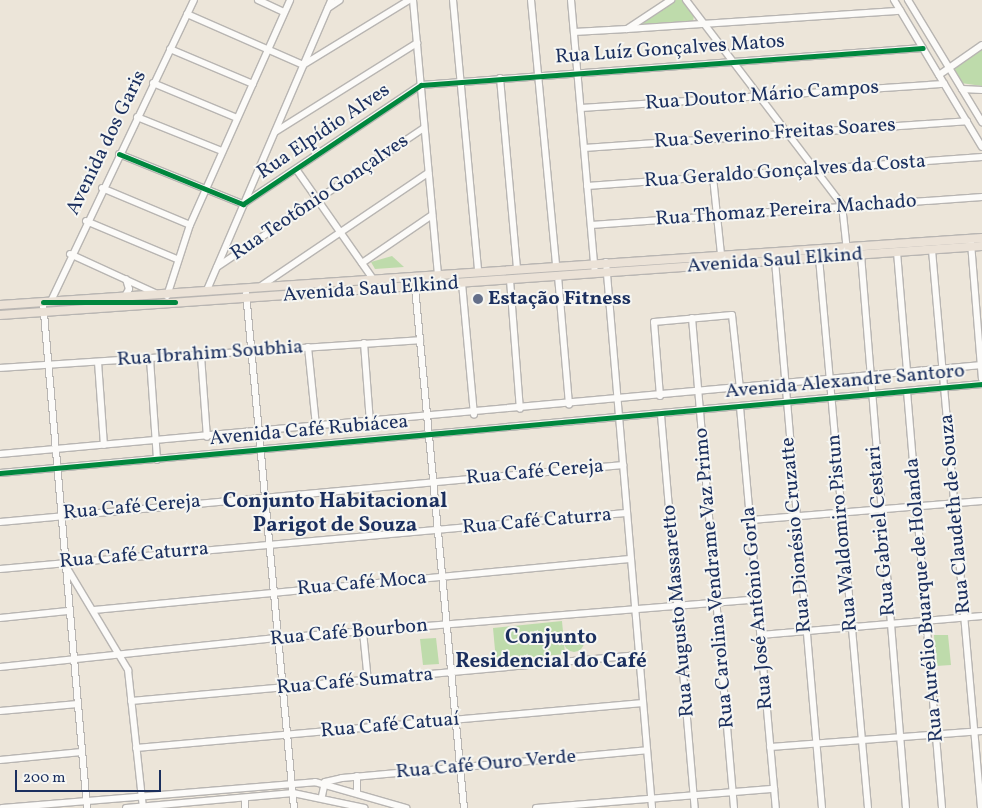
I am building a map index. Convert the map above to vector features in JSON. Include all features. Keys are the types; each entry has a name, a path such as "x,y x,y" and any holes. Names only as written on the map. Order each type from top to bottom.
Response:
{"main road":[{"name":"Avenida Saul Elkind","path":"0,315 168,306 246,298 932,250 971,243 982,238"},
{"name":"Avenida Saul Elkind","path":"0,305 166,292 846,247 971,243 982,246"},
{"path":"759,253 759,262"}],"street":[{"name":"Avenida dos Garis","path":"87,808 53,450 43,313 118,154 194,0"},
{"path":"258,0 284,12"},
{"path":"168,306 166,292 190,226 290,0"},
{"path":"206,290 331,0"},
{"path":"327,8 340,0"},
{"path":"303,65 409,0"},
{"path":"413,0 438,275"},
{"path":"453,0 478,271"},
{"path":"530,0 556,266"},
{"path":"570,0 595,274"},
{"path":"627,29 671,0"},
{"path":"686,0 817,169 842,205 848,256"},
{"path":"894,0 982,147"},
{"path":"908,0 982,122"},
{"path":"574,32 900,11"},
{"path":"187,14 303,65"},
{"path":"274,132 417,43"},
{"path":"939,75 982,46"},
{"name":"Rua Luíz Gonçalves Matos","path":"420,85 577,70 923,48"},
{"path":"170,49 253,84"},
{"path":"500,78 517,269"},
{"path":"153,83 237,118"},
{"name":"Rua Doutor Mário Campos","path":"580,108 944,84"},
{"name":"Rua Elpídio Alves","path":"244,204 420,85"},
{"path":"962,89 982,90"},
{"path":"137,116 222,152"},
{"name":"Rua Severino Freitas Soares","path":"584,148 967,121"},
{"name":"Rua Teotônio Gonçalves","path":"216,268 424,128"},
{"path":"118,154 244,204"},
{"name":"Rua Geraldo Gonçalves da Costa","path":"587,186 982,157"},
{"path":"296,169 373,279"},
{"path":"261,286 428,173"},
{"path":"713,177 721,255"},
{"path":"102,188 190,226"},
{"name":"Rua Thomaz Pereira Machado","path":"591,225 842,205 982,197"},
{"path":"362,263 432,215"},
{"path":"86,221 177,259"},
{"path":"971,243 982,379"},
{"name":"Rua Claudeth de Souza","path":"932,250 965,617 978,731 981,808"},
{"path":"897,252 907,372"},
{"path":"70,254 126,278 155,293"},
{"name":"Rua Gabriel Cestari","path":"861,255 868,376 906,808"},
{"name":"Rua Waldomiro Pistun","path":"819,258 868,808"},
{"name":"Rua Dionésio Cruzatte","path":"775,261 785,403 822,808"},
{"path":"606,262 620,400 622,465 652,808"},
{"path":"558,276 569,405"},
{"path":"125,296 130,289 126,278"},
{"path":"510,280 520,410"},
{"path":"462,283 474,414"},
{"path":"415,286 464,808"},
{"path":"245,287 294,808"},
{"path":"660,396 654,322 692,318 732,315 740,389"},
{"name":"Rua Carolina Vendrame Vaz Primo","path":"692,318 719,602 734,808"},
{"name":"Rua Ibrahim Soubhia","path":"0,368 420,340"},
{"path":"364,343 370,422"},
{"path":"308,348 316,426"},
{"path":"201,356 207,436"},
{"path":"150,359 157,460"},
{"path":"98,362 104,446"},
{"name":"Avenida Alexandre Santoro","path":"620,400 981,365"},
{"name":"Avenida Alexandre Santoro","path":"620,418 982,384"},
{"name":"Rua Aurélio Buarque de Holanda","path":"907,391 942,808"},
{"name":"Avenida Café Rubiácea","path":"0,454 620,400"},
{"name":"Rua José Antônio Gorla","path":"740,407 776,808"},
{"name":"Rua Augusto Massaretto","path":"661,415 679,605 695,808"},
{"name":"Avenida Café Rubiácea","path":"0,473 620,418"},
{"name":"Rua Café Cereja","path":"0,522 265,496 622,465"},
{"path":"751,520 982,501"},
{"name":"Rua Café Caturra","path":"0,569 626,513"},
{"name":"Rua Café Moca","path":"94,610 630,559"},
{"path":"64,562 128,670 142,807"},
{"name":"Rua Café Bourbon","path":"0,667 278,638 758,599"},
{"path":"0,618 68,611"},
{"path":"761,635 982,616"},
{"path":"363,632 368,680"},
{"name":"Rua Café Sumatra","path":"131,701 639,655"},
{"name":"Rua Café Catuaí","path":"136,748 643,703"},
{"path":"0,712 78,704"},
{"path":"770,747 978,731"},
{"name":"Rua Café Ouro Verde","path":"325,782 357,776 647,750"},
{"path":"0,760 82,752"},
{"path":"357,776 357,793"},
{"path":"2,808 292,782 325,782 406,808"},
{"path":"322,796 325,782"},
{"path":"536,808 604,805 651,798 774,789"},
{"path":"126,808 245,799 292,793 322,796 364,808"},
{"path":"245,799 246,808"}],"green space":[{"path":"676,0 682,0 694,15 693,22 643,26 643,22"},
{"path":"982,47 982,86 961,83 953,68"},
{"path":"392,256 404,267 375,269 371,262"},
{"path":"562,621 565,654 496,661 493,628"},
{"path":"570,632 578,632 584,638 584,646 578,652 570,652 564,646 564,638"},
{"path":"934,635 948,635 951,665 936,666"},
{"path":"436,638 439,664 423,665 420,639"}],"cycle path":[{"path":"119,154 243,204 421,85 923,48"},
{"path":"43,302 175,302"},
{"path":"0,473 982,384"}],"place":[{"name":"Estação Fitness","path":"478,299"}],"district":[{"name":"Conjunto Habitacional Parigot de Souza","path":"335,514"},
{"name":"Conjunto Residencial do Café","path":"551,650"}]}
